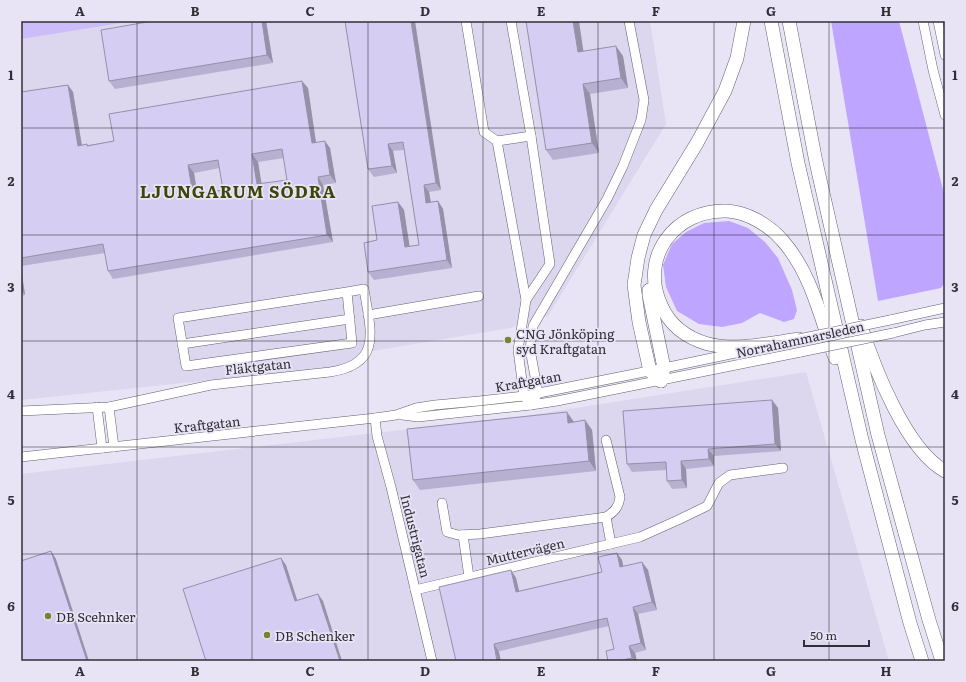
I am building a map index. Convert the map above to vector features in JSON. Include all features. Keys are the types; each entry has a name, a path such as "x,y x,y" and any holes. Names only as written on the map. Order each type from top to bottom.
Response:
{"highway":[{"path":"744,21 737,58 725,91 708,125 656,210 644,235 638,258 634,285 639,322 650,371 661,381 664,368 649,295 650,279 654,265 658,253 667,238 682,225 697,216 712,212 728,211 746,215 766,225 782,240 797,260 811,288 862,440"},
{"path":"771,21 798,163 862,440 908,616 922,661"},
{"path":"789,21 816,162 878,435 929,620 942,661"},
{"path":"831,230 871,356 884,389 909,433 924,454 945,471"},
{"path":"654,265 656,296 663,310 669,320 680,331 694,339 710,344 734,346 758,345 799,339"}],"street":[{"path":"466,21 484,132 497,141 531,136"},
{"path":"511,21 531,136 550,264 526,300"},
{"path":"497,141 526,300 518,350 524,396 531,405 538,393 530,349 533,326 607,199 623,166 641,120 644,100 629,21"},
{"path":"923,21 933,70 945,115"},
{"path":"938,21 945,32"},
{"path":"938,21 945,55"},
{"name":"Fläktgatan","path":"21,411 109,407 211,385 330,372 344,369 356,364 364,357 369,349 371,337 364,289 347,292"},
{"path":"347,292 350,319 352,343 186,366 178,318 347,292"},
{"path":"368,315 479,296"},
{"path":"932,311 945,303"},
{"name":"Norrahammarsleden","path":"664,368 945,308"},
{"path":"182,344 350,319"},
{"name":"Norrahammarsleden","path":"661,381 945,322"},
{"name":"Kraftgatan","path":"21,457 375,418 396,415 416,408 436,405 479,402 524,396 664,368"},
{"name":"Kraftgatan","path":"396,415 418,417 531,405 661,381"},
{"path":"97,407 102,448"},
{"path":"109,407 114,447"},
{"name":"Industrigatan","path":"375,418 377,436 432,661"},
{"path":"442,503 447,532 458,535 480,534 606,517 619,505 620,497 606,440"},
{"name":"Muttervägen","path":"415,590 640,537 707,506 719,483 730,475 783,468"},
{"path":"606,517 611,544"},
{"path":"463,535 469,577"}],"shaded area":[{"path":"21,21 650,21 666,124 548,316 510,328 360,353 344,366 21,400"},
{"path":"21,21 133,21 21,39"},
{"path":"831,21 899,21 945,197 945,282 941,288 878,301"},
{"path":"729,221 748,228 765,242 778,258 792,290 797,310 794,319 784,322 760,313 742,323 722,327 699,324 677,311 666,287 663,265 672,244 686,232 704,223"},
{"path":"806,372 889,661 21,661 21,474 531,415"}],"building":[{"path":"153,21 262,21 267,55 109,81 101,30"},
{"path":"345,21 411,21 436,183 424,185 426,203 438,201 447,260 368,272 364,243 377,240 372,206 398,202 405,247 419,245 403,142 388,144 392,166 368,169"},
{"path":"526,21 573,21 578,52 616,46 621,78 583,84 592,143 546,150"},
{"path":"302,81 312,143 325,141 330,175 318,177 327,235 108,271 103,244 21,258 21,92 68,85 78,146 87,144 87,146 114,141 109,114","holes":["282,149 287,180 257,184 252,154","218,160 223,190 193,195 188,165"]},
{"path":"772,400 775,444 708,449 709,459 681,461 682,480 667,481 666,462 627,464 623,411"},
{"path":"567,412 568,423 585,420 589,461 413,480 407,429"},
{"name":"DB Scehnker","path":"51,551 87,661 21,661 21,561"},
{"path":"617,553 620,567 642,562 652,602 633,607 641,643 629,646 632,658 618,661 608,661 606,651 614,649 607,618 494,644 497,661 456,661 439,587 511,570 516,592 602,572 598,557"},
{"name":"DB Schenker","path":"281,558 295,601 318,594 340,661 206,661 183,589"}],"place":[{"name":"CNG Jönköping syd Kraftgatan","path":"508,340"},
{"name":"DB Scehnker","path":"48,616"},
{"name":"DB Schenker","path":"267,635"}],"district":[{"name":"LJUNGARUM SÖDRA","path":"238,190"}]}
